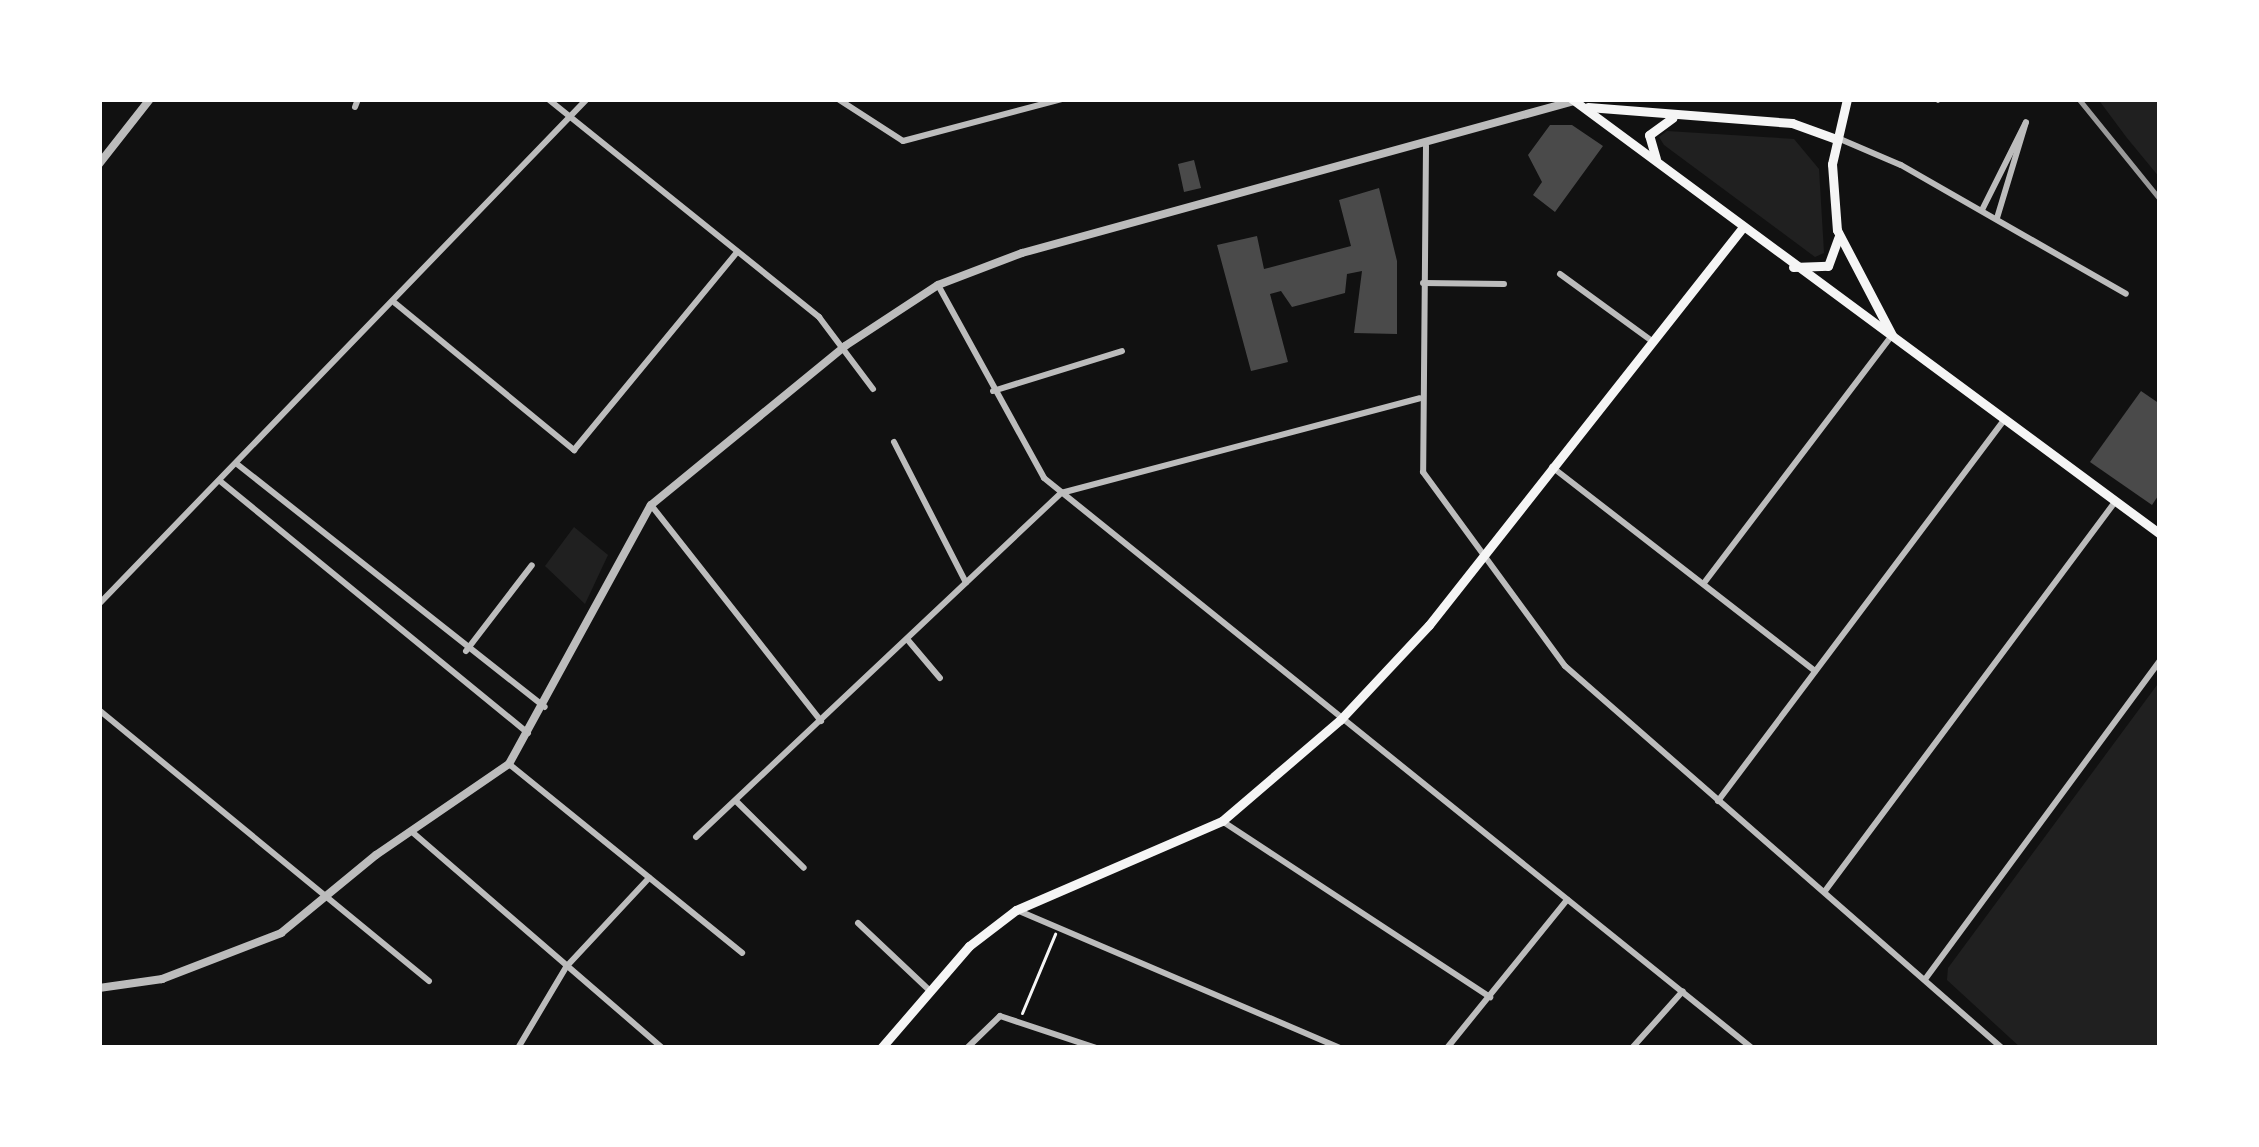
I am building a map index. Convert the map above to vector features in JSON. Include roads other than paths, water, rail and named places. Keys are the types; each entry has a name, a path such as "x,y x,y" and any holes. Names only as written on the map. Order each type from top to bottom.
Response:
{"main road":[{"path":"1793,267 1828,266 1837,230 1836,139 1847,99"},
{"path":"1574,100 1614,113 1792,122 1836,139"},
{"path":"1574,100 1793,267 2160,534"},
{"path":"1658,163 1649,135 1677,116"},
{"path":"881,1048 928,990 1016,910 1222,821 1340,720 1483,558 1743,227"},
{"path":"1837,230 1892,335"}],"street":[{"path":"99,164 150,99"},
{"path":"548,99 845,346 873,389"},
{"path":"99,604 395,303 587,99"},
{"path":"838,99 903,141 1062,99"},
{"path":"99,988 162,980 281,933 411,831 508,764 545,707 651,505 845,346 938,285 1021,254 1426,146 1574,100"},
{"path":"1982,210 2026,122 1997,218"},
{"path":"1836,139 1997,218 2126,294"},
{"path":"1426,146 1420,398 1423,472 1565,666 2002,1048"},
{"path":"395,303 574,450 737,253"},
{"path":"1560,274 1652,341"},
{"path":"1423,283 1504,284"},
{"path":"938,285 1031,465 1340,720 1752,1048"},
{"path":"1704,583 1892,335"},
{"path":"993,392 1122,351"},
{"path":"696,837 1061,493 1420,398"},
{"path":"1718,801 2004,420"},
{"path":"894,442 966,584"},
{"path":"236,464 466,651 545,707"},
{"path":"1552,467 1815,671"},
{"path":"220,481 530,734"},
{"path":"1825,891 2115,502"},
{"path":"651,505 821,721"},
{"path":"466,651 532,565"},
{"path":"907,639 940,678"},
{"path":"1926,978 2160,662"},
{"path":"99,710 429,981"},
{"path":"508,764 742,953"},
{"path":"736,801 804,868"},
{"path":"1222,821 1490,997"},
{"path":"411,831 662,1048"},
{"path":"520,1047 566,967 649,878"},
{"path":"1448,1048 1567,900"},
{"path":"1016,910 1340,1048"},
{"path":"858,923 928,990"},
{"path":"1632,1048 1683,991"},
{"path":"968,1048 988,1021 1020,1019 1096,1048"}],"railway":[{"path":"2079,99 2160,199"}]}
